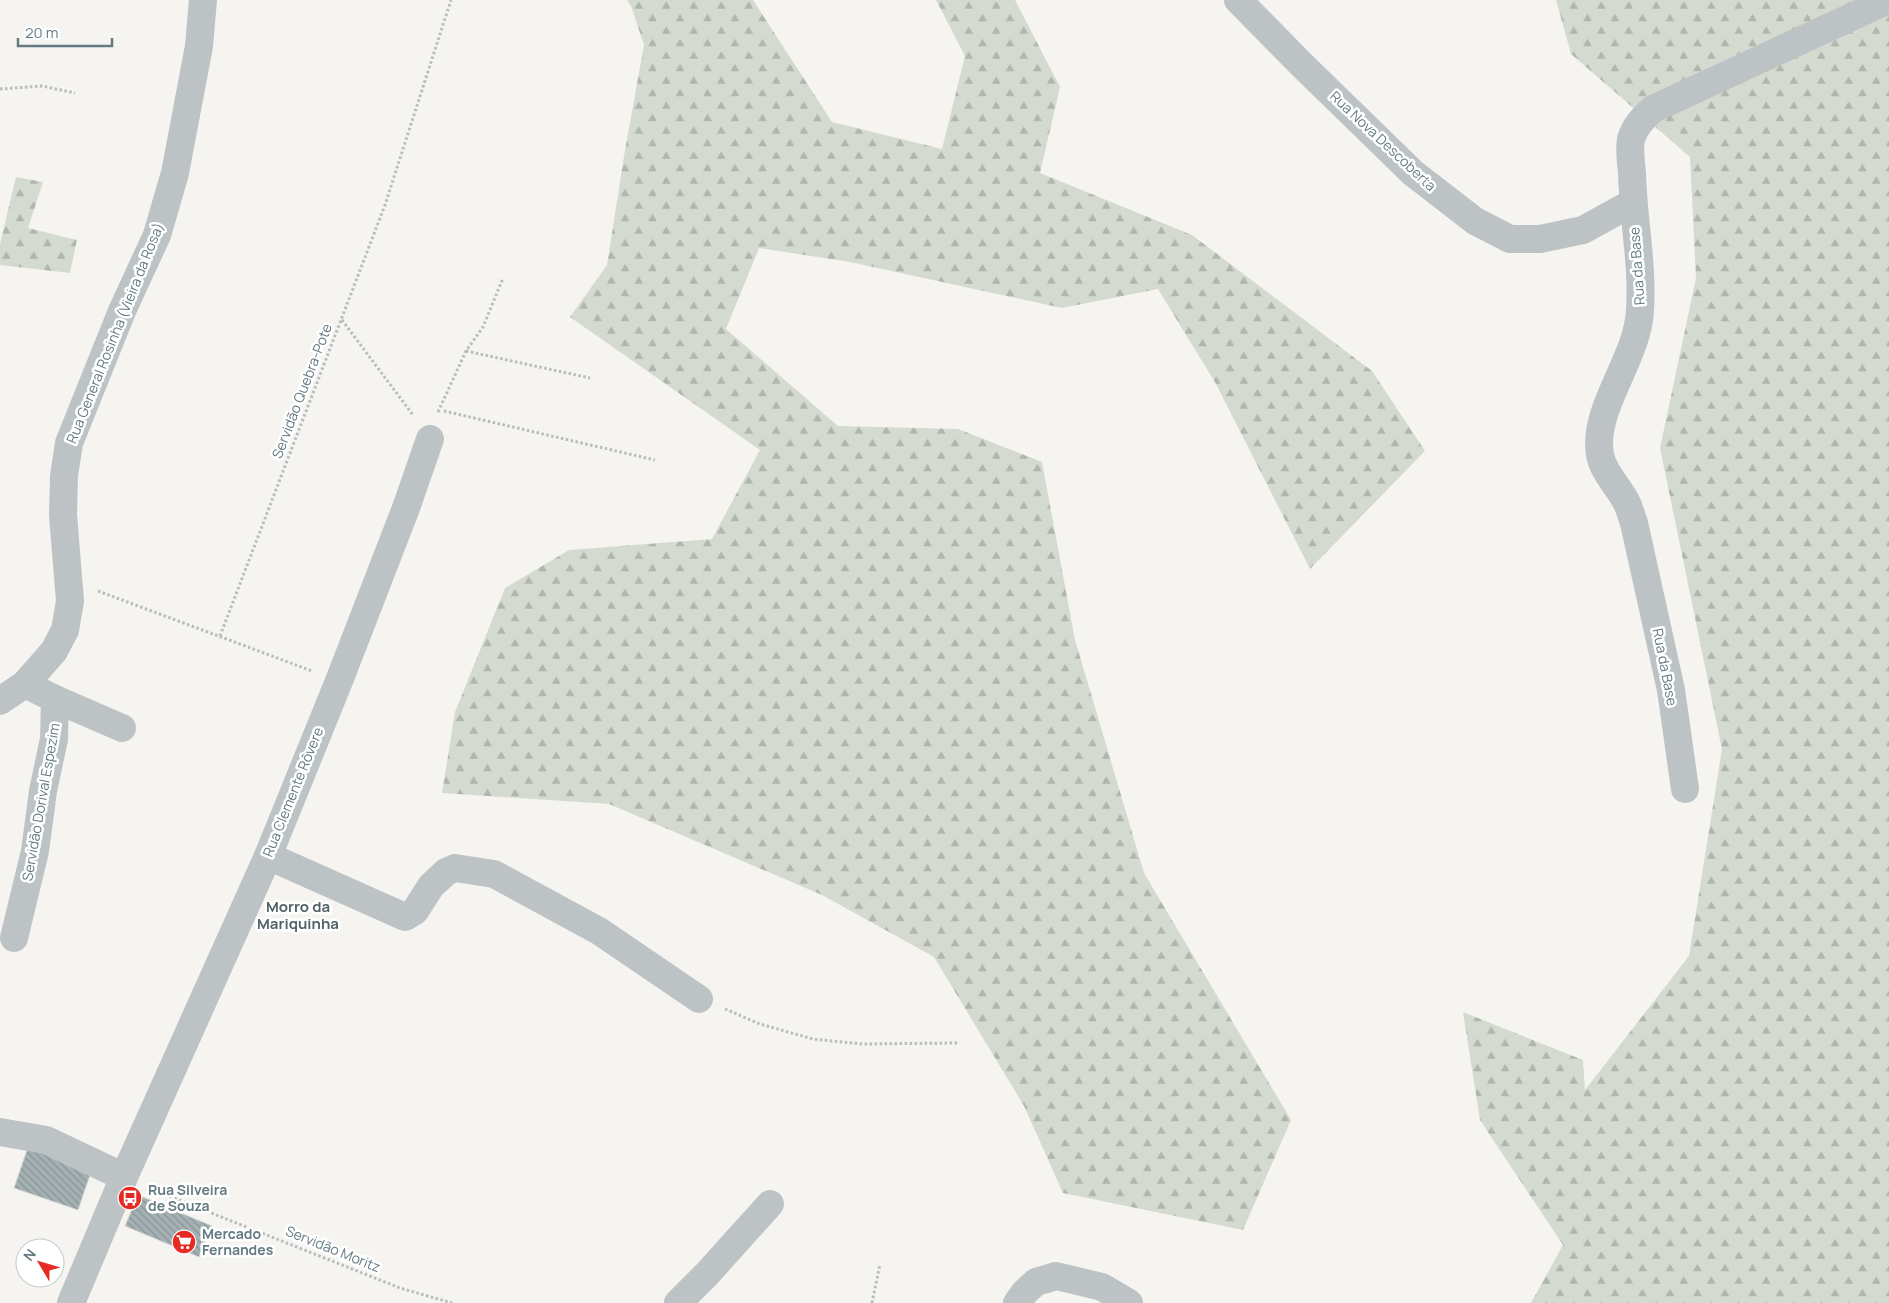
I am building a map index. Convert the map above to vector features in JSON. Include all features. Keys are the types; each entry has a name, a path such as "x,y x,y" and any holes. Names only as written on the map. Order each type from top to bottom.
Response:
{"street":[{"name":"Rua General Rosinha (Vieira da Rosa)","path":"0,702 25,684 54,651 65,630 70,601 63,515 64,476 69,443 122,311 157,235 175,173 198,46 203,0"},
{"name":"Rua Nova Descoberta","path":"1238,0 1300,63 1414,172 1475,221 1492,230 1510,239 1540,239 1582,230 1632,203"},
{"name":"Rua da Base","path":"1685,789 1671,690 1634,523 1626,500 1609,475 1600,456 1600,431 1610,401 1633,346 1640,312 1641,281 1632,203 1631,140 1638,122 1653,109 1888,0"},
{"name":"Rua Clemente Rôvere","path":"71,1303 124,1178 268,856 406,508 430,438"},
{"path":"25,684 122,728"},
{"name":"Servidão Dorival Espezim","path":"14,938 35,851 43,791 54,739 55,699"},
{"path":"268,856 405,917 416,911 431,886 446,872 455,868 494,874 599,931 699,999"},
{"path":"0,1132 46,1140 124,1178"},
{"path":"678,1303 706,1276 770,1204"},
{"path":"1017,1303 1036,1282 1056,1276 1102,1287 1129,1303"}],"path":[{"name":"Servidão Quebra-Pote","path":"220,636 385,206 451,0"},
{"path":"0,89 42,86 75,93"},
{"path":"430,438 438,410 466,352 483,328 504,278"},
{"path":"342,319 430,438"},
{"path":"466,352 590,378"},
{"path":"438,410 655,460"},
{"path":"69,580 338,681"},
{"path":"699,999 760,1024 814,1039 863,1044 958,1043"},
{"name":"Servidão Moritz","path":"124,1178 400,1288 452,1303"},
{"path":"872,1303 880,1264"}],"green space":[{"path":"627,0 753,0 832,122 942,149 965,56 936,0 1015,0 1060,87 1040,173 1192,235 1372,371 1425,451 1310,569 1216,384 1158,289 1062,308 850,262 759,248 726,329 838,426 958,429 1042,462 1075,640 1144,873 1291,1120 1243,1230 1063,1193 1024,1106 934,957 822,895 609,804 442,793 455,712 505,588 569,550 712,539 760,450 570,317 607,265 644,45 631,6"},
{"path":"1556,0 1889,0 1889,1303 1531,1303 1563,1245 1480,1120 1463,1012 1583,1060 1585,1090 1689,956 1722,749 1660,448 1696,278 1690,157 1571,54"},
{"path":"16,177 43,182 28,228 77,240 70,273 0,265 0,244"}],"building":[{"path":"28,1147 92,1169 78,1210 14,1188"},
{"name":"Mercado Fernandes","path":"138,1195 212,1226 199,1257 125,1226"}],"place":[{"name":"Rua Silveira de Souza","path":"130,1198"},
{"name":"Mercado Fernandes","path":"184,1242"}],"district":[{"name":"Morro da Mariquinha","path":"298,916"}]}
